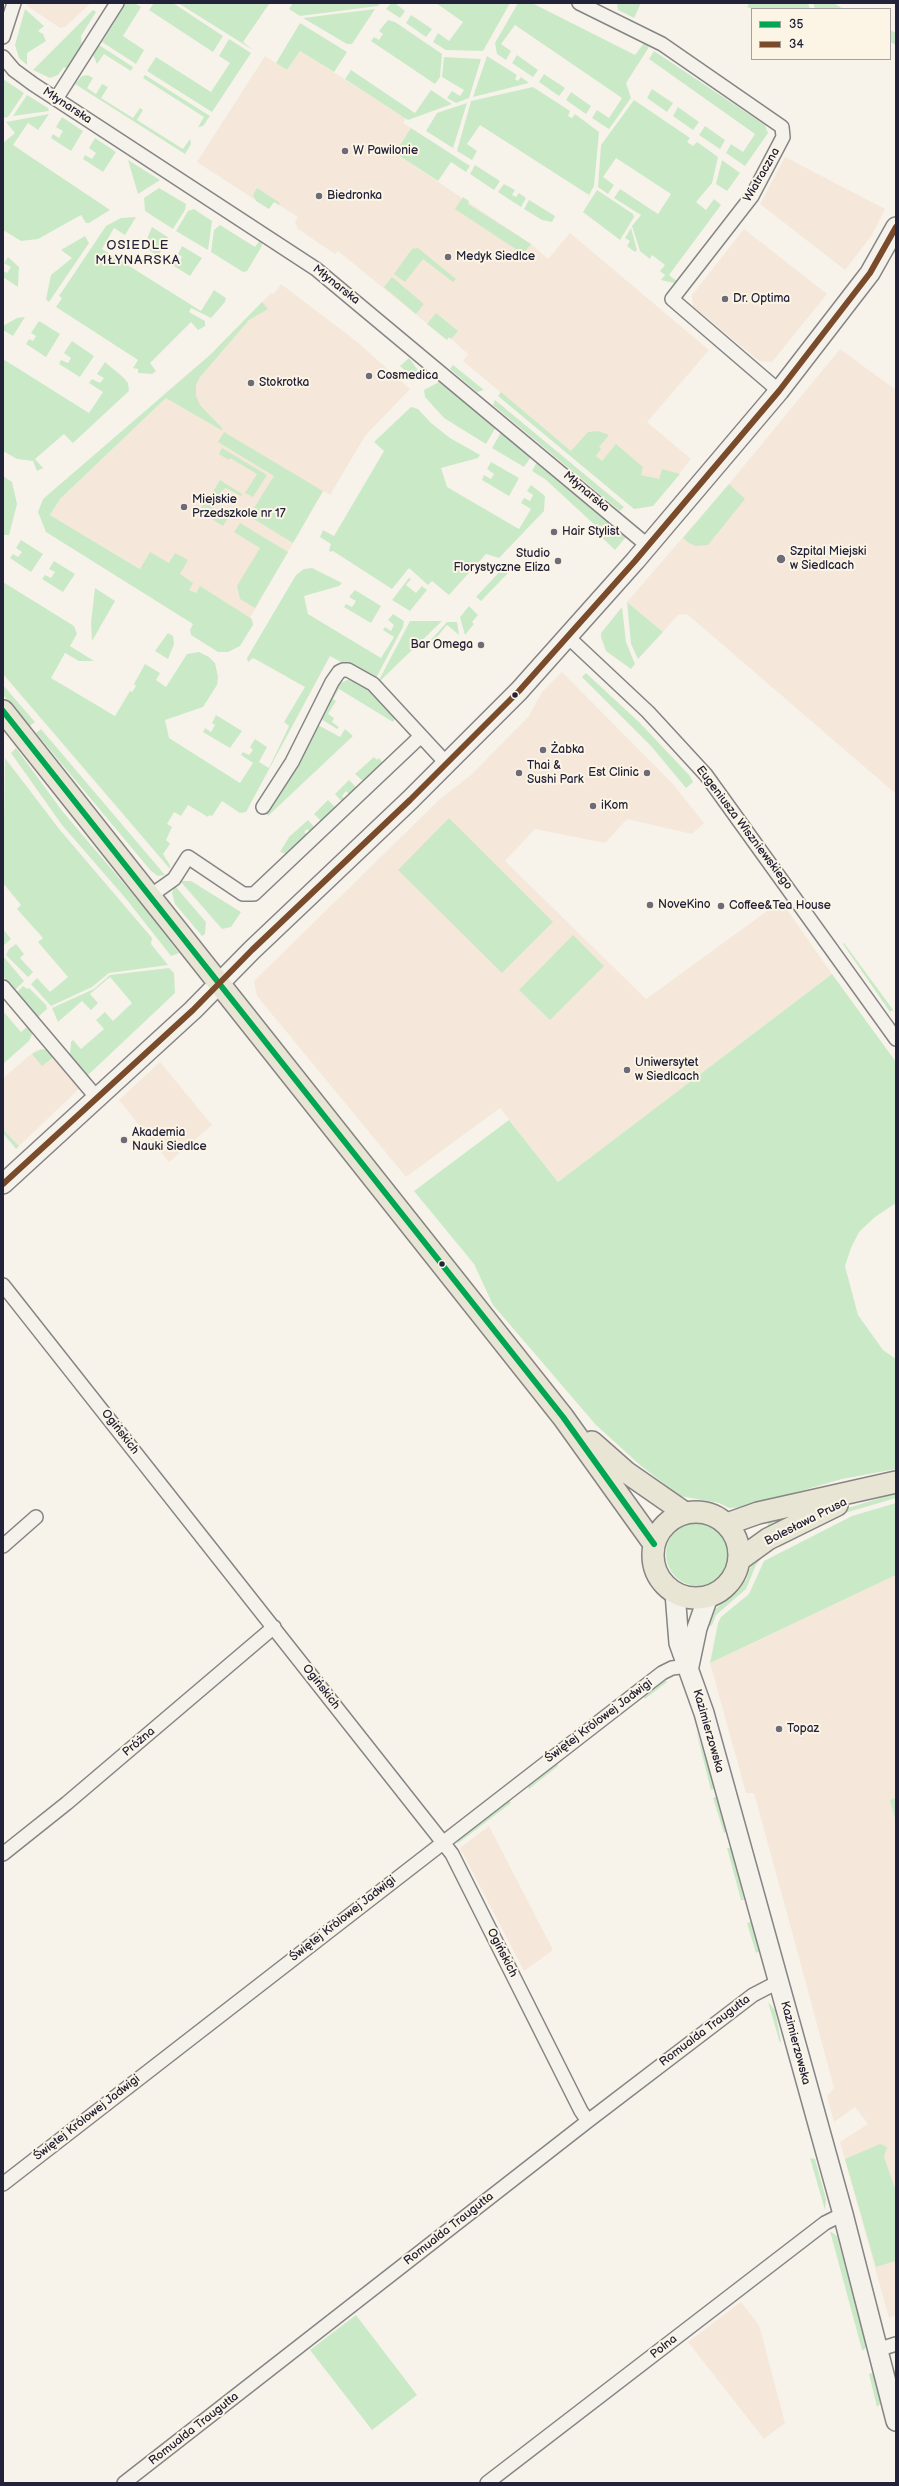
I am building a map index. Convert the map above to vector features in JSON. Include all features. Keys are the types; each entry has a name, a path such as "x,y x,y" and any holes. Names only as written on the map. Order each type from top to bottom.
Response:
{"main road":[{"path":"3,1184 219,984 446,764 519,691 648,546 779,390 870,273 896,227"},
{"path":"3,711 563,1417 654,1544"},
{"path":"563,1417 626,1472 685,1513"},
{"name":"Bolesława Prusa","path":"727,1524 758,1513 876,1488 896,1482"},
{"name":"Bolesława Prusa","path":"739,1560 768,1539 823,1511 876,1488"},
{"path":"685,1513 707,1513 727,1524 737,1541 739,1560 736,1573 729,1583 708,1597 697,1598 675,1593 664,1584 656,1572 652,1558 654,1544 665,1524 685,1513"},
{"name":"Kazimierzowska","path":"675,1593 679,1643 689,1666 704,1713 842,2214 876,2350 896,2421"},
{"name":"Kazimierzowska","path":"689,1666 696,1628 708,1597"}],"street":[{"path":"3,37 14,3"},
{"path":"56,99 117,3"},
{"name":"Wiatraczna","path":"579,3 605,8 662,44 782,127 783,137 752,196 672,299 779,390"},
{"name":"Młynarska","path":"3,56 14,70 56,99 316,269 648,546"},
{"name":"Eugeniusza Wiszniewskiego","path":"568,637 648,712 706,775 896,1039"},
{"path":"263,807 292,762 339,672 348,670 373,684 446,764"},
{"path":"150,896 174,879 188,858 244,894 254,894 421,736"},
{"path":"3,987 97,1098"},
{"name":"Ogińskich","path":"3,1285 443,1841 452,1854 581,2111 588,2120"},
{"path":"3,1546 36,1517"},
{"name":"Próżna","path":"3,1854 67,1803 274,1627"},
{"name":"Świętej Królowej Jadwigi","path":"3,2184 443,1841 662,1673 672,1668 689,1666"},
{"name":"Romualda Traugutta","path":"124,2483 588,2120 753,1995 778,1982"},
{"name":"Polna","path":"487,2483 825,2223 842,2214"},
{"path":"876,2350 896,2344"}],"shaded area":[{"path":"28,3 91,3 65,27 60,28 27,6"},
{"path":"300,51 406,118 403,123 411,128 395,153 531,244 548,259 570,233 709,350 647,422 691,459 653,506 639,508 463,361 468,354 449,337 447,340 338,251 335,254 298,229 295,222 298,217 274,202 269,209 197,162 265,56 287,70"},
{"path":"785,157 885,209 872,235 845,270 760,204"},
{"path":"744,229 827,294 772,362 759,361 693,306 692,295"},
{"path":"281,284 356,341 410,389 365,436 330,495 323,491 243,630 50,515 60,499 166,398 163,395 210,355 271,293 274,294"},
{"name":"Szpital Miejski w Siedlcach","path":"840,349 896,390 896,794 687,614 678,615 663,632 627,602 729,484"},
{"path":"562,672 672,783 704,823 692,834 627,819 605,843 535,829 505,861 646,999 781,901 832,974 558,1182 500,1108 406,1177 257,996 254,981 440,799 471,775 529,716 542,692"},
{"path":"36,1050 49,1050 81,1087 19,1146 3,1129 3,1078"},
{"path":"160,1062 212,1125 169,1162 119,1100"},
{"path":"896,1575 896,2317 895,2315 889,2318 840,2142 868,2124 855,2107 834,2122 827,2096 834,2088 794,1939 754,1793 746,1793 710,1663"},
{"path":"489,1826 553,1950 524,1971 460,1848"},
{"path":"741,2302 759,2325 785,2423 764,2439 688,2342"}],"green space":[{"path":"126,3 134,3 141,7 123,36 144,50 136,64 102,42"},
{"path":"154,3 173,3 223,36 213,52 149,10"},
{"path":"178,3 269,4 243,42 253,50"},
{"path":"293,3 380,3 378,6 300,16 289,9"},
{"path":"391,3 395,3 405,11 400,18 386,9"},
{"path":"436,3 510,3 483,51 446,50 433,42 438,33 449,41 463,22"},
{"path":"518,3 532,3 635,55 644,43 649,47 626,83 631,98 609,129 592,118 597,110 609,118 622,98 515,25 501,44 511,51 506,60 497,54 495,43"},
{"path":"617,3 641,3 634,18 618,10"},
{"path":"749,3 808,3 810,8 751,9 747,7"},
{"path":"813,3 834,3 842,8 815,8"},
{"path":"25,9 44,26 38,31 43,34 46,41 27,53 27,65 19,58 15,45"},
{"path":"375,9 352,44 347,44 303,18"},
{"path":"93,10 96,12 81,36 82,46 68,69 64,67 58,75 50,78 33,70"},
{"path":"411,15 432,29 426,37 406,23"},
{"path":"388,20 395,22 442,54 440,77 435,84 371,41 374,37 379,40 383,34 379,31"},
{"path":"300,23 347,52 334,72 300,51 287,70 276,63"},
{"path":"891,30 896,33 896,45 891,42"},
{"path":"229,39 251,53 212,112 147,71 156,57 211,92 230,63 219,56"},
{"path":"99,45 133,67 131,71 104,54 97,64 93,55"},
{"path":"654,51 765,125 768,133 745,166 726,153 731,144 743,152 755,134 649,59"},
{"path":"517,55 538,70 533,77 512,63"},
{"path":"487,56 517,75 515,79 518,81 521,77 529,83 473,97"},
{"path":"444,57 481,59 469,98 456,103 447,98 452,91 460,96 464,90 442,77"},
{"path":"351,70 415,113 431,90 452,104 408,120 345,79"},
{"path":"544,74 565,88 559,96 539,82"},
{"path":"88,75 93,78 87,88 96,94 102,84 108,87 101,98 133,118 140,108 143,110 137,120 183,149 190,139 191,144 185,154 75,84 82,76"},
{"path":"145,75 210,116 203,126 198,127 204,117 143,78"},
{"path":"3,79 24,93 8,117 3,118"},
{"path":"533,87 570,111 568,116 572,118 575,114 599,132 594,186 589,195 480,125 467,144 477,151 472,160 457,151 471,101"},
{"path":"652,89 673,103 667,112 647,98"},
{"path":"571,92 591,106 586,114 566,100"},
{"path":"27,95 48,108 49,111 13,116"},
{"path":"634,100 690,138 687,142 693,146 697,142 718,157 712,183 696,202 706,210 714,199 721,205 669,275 678,282 674,283 661,280 665,275 660,271 665,265 652,255 650,259 640,251 632,226 641,215 614,198 620,189 658,214 671,194 616,158 603,177 614,185 608,194 598,187 601,145"},
{"path":"467,103 453,148 426,131 437,113"},
{"path":"678,107 699,122 693,130 673,116"},
{"path":"49,114 38,130 28,123 13,145 110,210 89,223 86,223 81,215 38,239 21,241 3,230 3,143 15,133 6,122"},
{"path":"62,117 83,131 71,151 51,138 53,134 59,138 63,131 56,127"},
{"path":"705,126 725,140 720,149 699,135"},
{"path":"411,128 470,166 466,172 451,162 438,181 395,153"},
{"path":"95,138 116,152 103,172 83,159 85,155 92,159 96,153 89,148"},
{"path":"128,160 160,180 138,194"},
{"path":"722,160 740,173 727,191 716,184"},
{"path":"475,165 500,181 494,190 470,174"},
{"path":"504,184 515,190 512,195 516,197 519,193 526,198 521,207 498,192"},
{"path":"159,188 186,204 185,210 173,229 145,211 144,198"},
{"path":"257,188 280,203 279,205 274,202 269,209 256,201 253,195"},
{"path":"597,190 633,214 634,217 620,240 583,212"},
{"path":"463,197 469,201 468,204 531,244 523,254 455,209"},
{"path":"529,200 555,216 552,222 542,220 524,209"},
{"path":"194,209 212,221 208,250 176,231 188,211"},
{"path":"136,217 125,235 114,228 102,249 201,311 214,290 226,298 225,302 211,318 191,308 189,312 205,321 205,326 198,330 191,322 150,363 156,371 152,374 138,373 138,369 133,368 138,360 56,307 62,298 59,296 106,226 121,218"},
{"path":"220,225 255,247 259,241 262,242 262,246 247,271 243,272 211,252 214,230"},
{"path":"152,227 169,238 158,256 137,242 140,238 146,241"},
{"path":"631,228 637,250 635,252 627,246 630,241 625,238"},
{"path":"85,236 89,243 49,302 46,299 51,275 72,258 61,250"},
{"path":"182,246 202,258 190,276 169,263 172,258 179,262 182,257 178,254"},
{"path":"418,248 456,279 453,282 423,259 405,282 394,274 412,249"},
{"path":"8,257 19,267 18,287 3,277 3,271 7,273 11,267 4,263"},
{"path":"392,277 424,304 416,314 384,287"},
{"path":"262,302 268,309 249,320 200,377 196,385 196,396 200,405 223,429 221,430 166,398 60,499 50,515 140,569 150,552 169,563 175,553 188,560 180,574 193,583 189,590 196,593 200,586 252,619 253,625 240,646 228,652 218,652 191,635 190,630 193,624 46,532 38,512 43,499 210,355"},
{"path":"436,313 458,331 451,339 449,337 447,340 427,324"},
{"path":"25,317 13,336 3,330 3,326 17,318"},
{"path":"39,321 60,334 46,357 26,344 29,339 33,341 36,336 31,333"},
{"path":"72,341 94,356 80,377 59,364 61,360 68,363 71,358 64,353"},
{"path":"409,358 417,369 416,380 400,366"},
{"path":"3,359 89,413 103,392 89,383 92,379 100,383 104,378 97,374 105,362 124,378 128,383 129,391 73,443 64,434 35,459 43,468 37,471 33,461 17,459 3,451"},
{"path":"453,365 484,390 477,392 450,369"},
{"path":"439,382 496,427 486,444 444,418 425,397 424,390"},
{"path":"501,392 571,451 588,432 598,431 609,435 599,447 601,449 596,456 602,461 616,444 643,467 641,475 659,479 662,469 680,474 653,506 634,509 498,396"},
{"path":"495,400 624,507 620,511 493,405"},
{"path":"411,407 418,409 431,423 450,438 480,455 478,458 441,468 447,487 519,529 531,509 521,503 524,498 530,501 533,495 527,491 531,485 545,496 544,511 499,558 486,554 449,595 432,581 428,585 409,568 392,589 333,551 330,552 329,550 331,544 320,537 323,530 334,536 384,451 374,442"},
{"path":"224,432 323,491 293,543 249,516 274,476 218,442"},
{"path":"501,432 531,457 524,467 492,448"},
{"path":"222,448 267,475 253,497 245,493 257,474 230,458 229,460 219,454"},
{"path":"491,462 519,478 509,496 482,480 484,475 491,479 494,474 487,469"},
{"path":"537,462 613,525 597,527 545,479 532,471"},
{"path":"3,476 12,482 17,504 9,535 3,535"},
{"path":"220,480 242,494 241,496 226,488 221,491 219,500 211,495"},
{"path":"729,484 745,499 708,545 696,546 689,543 683,538"},
{"path":"207,498 212,501 216,513 222,516 230,515 223,526 199,511"},
{"path":"240,523 288,552 255,608 240,599 237,586 260,548 234,532"},
{"path":"617,529 626,537 615,550 596,532"},
{"path":"21,540 43,554 31,572 10,558 13,554 18,557 22,552 16,548"},
{"path":"54,561 75,574 63,592 42,579 45,575 51,578 55,572 49,569"},
{"path":"504,567 509,572 481,601 476,597"},
{"path":"312,568 342,583 339,586 304,596 308,614 381,658 394,637 383,630 385,627 391,631 394,625 388,620 393,614 404,621 403,627 375,680 330,656 246,812 240,813 222,801 212,816 209,815 208,817 188,805 181,816 174,812 167,824 172,827 166,840 170,844 163,854 170,865 170,869 3,674 3,582 74,626 77,634 70,646 94,661 79,661 65,653 51,678 115,716 130,691 132,692 136,686 134,684 145,664 160,673 156,680 166,687 187,654 199,652 209,657 215,663 218,677 217,685 203,707 165,720 169,738 240,783 253,763 241,755 243,752 249,755 253,750 250,747 255,739 267,747 259,762 269,768 289,726 284,722 305,687 253,658 248,662 247,658 296,575 304,569"},
{"path":"409,578 411,579 406,585 416,593 422,586 427,590 410,611 392,600"},
{"path":"95,588 115,601 92,641 91,623"},
{"path":"355,590 381,606 371,623 344,607 346,604 352,607 356,601 349,597"},
{"path":"627,602 663,632 638,659 631,644"},
{"path":"469,606 478,615 472,622 474,624 465,635 460,617"},
{"path":"622,607 626,642 635,664 631,669 606,651 601,637 601,633"},
{"path":"410,621 442,621 380,681 379,680"},
{"path":"447,622 457,622 459,635 447,625 430,645 429,642"},
{"path":"168,633 173,636 174,644 168,659 155,651"},
{"path":"586,673 640,723 690,776 693,782 691,784 686,788 651,746 582,677"},
{"path":"347,680 353,680 369,688 396,717 393,722 339,689 333,699 336,701 328,714 334,718 332,722 339,727 337,729 321,719 339,684"},
{"path":"3,685 35,722 30,726 3,695"},
{"path":"216,715 242,731 230,748 203,732 205,728 211,732 215,725 212,723"},
{"path":"318,725 340,737 345,729 353,736 268,816 266,811"},
{"path":"41,729 165,875 158,876 151,871 36,733"},
{"path":"16,748 63,812 143,906 179,953 171,956 127,900 62,825 11,753"},
{"path":"374,757 377,760 379,758 383,763 364,782 355,774"},
{"path":"5,758 60,830 152,938 151,944 168,965 109,973 92,987 51,1006 31,984 37,978 50,992 68,977 38,942 43,938 17,909 21,905 3,883"},
{"path":"349,780 357,788 350,795 346,791 342,796 345,799 342,802 335,794"},
{"path":"328,800 336,808 322,822 314,814"},
{"path":"449,818 553,922 502,973 398,870"},
{"path":"308,820 315,828 311,832 307,829 304,832 308,835 287,854 280,852 289,837"},
{"path":"180,881 191,881 241,912 231,927 222,929"},
{"path":"175,886 206,922 205,934 202,936 175,904 172,893"},
{"path":"3,929 11,939 3,946"},
{"path":"573,935 604,966 550,1020 519,990"},
{"path":"844,943 893,1010 890,1012 843,944"},
{"path":"16,944 24,954 20,958 33,972 28,977 6,955 9,949"},
{"path":"3,956 24,981 15,990 3,976"},
{"path":"169,968 174,973 175,993 87,1076 70,1055 71,1042 73,1040 81,1049 104,1029 96,1020 105,1012 113,1021 132,1003 110,977 90,994 98,1003 91,1010 82,1001 58,1022 52,1008 94,989 110,975"},
{"path":"832,974 896,1062 896,1203 875,1217 859,1232 851,1248 845,1266 858,1315 883,1350 896,1359 896,1469 842,1479 745,1507 729,1508 719,1503 680,1496 640,1465 596,1425 493,1305 474,1264 414,1191 509,1120 558,1182"},
{"path":"23,986 27,989 29,988 46,1005 47,1009 38,1017 17,992"},
{"path":"3,1011 21,1032 29,1025 33,1032 29,1041 3,1064"},
{"path":"42,1049 49,1050 55,1056 42,1066 32,1054"},
{"path":"3,1129 19,1146 16,1149 3,1133"},
{"path":"896,1493 896,1498 848,1512 780,1547 776,1546 848,1508"},
{"path":"896,1503 896,1575 710,1663 718,1623 721,1617 749,1594 764,1561 852,1516"},
{"path":"799,1513 770,1531 767,1522"},
{"path":"698,1522 716,1527 721,1531 725,1536 730,1554 725,1572 721,1577 716,1581 698,1586 680,1581 675,1577 671,1572 666,1554 671,1536 675,1531 680,1527"},
{"path":"766,1553 756,1565 746,1589 716,1615 712,1625 707,1627 714,1610 736,1593 746,1580 752,1563"},
{"path":"665,1679 667,1682 645,1699 643,1696"},
{"path":"696,1731 715,1787 711,1790"},
{"path":"557,1764 558,1766 529,1789 528,1786"},
{"path":"713,1798 718,1798 727,1830 724,1833"},
{"path":"896,1798 896,1822 890,1800"},
{"path":"509,1800 511,1803 457,1844 459,1838"},
{"path":"727,1848 732,1848 744,1900 741,1900"},
{"path":"747,1923 753,1923 760,1951 756,1953"},
{"path":"768,2002 775,2010 781,2041 780,2043"},
{"path":"880,2144 887,2147 884,2157 896,2191 896,2256 895,2261 876,2267 845,2159"},
{"path":"810,2158 815,2159 826,2199 825,2210"},
{"path":"830,2231 837,2236 867,2346 864,2350 862,2350"},
{"path":"356,2315 417,2395 372,2430 310,2350"},
{"path":"872,2373 874,2375 881,2403 877,2407 869,2374"}],"transit line":[{"name":"34","path":"3,1184 193,1010 252,950 410,800 519,691 635,561 779,391 870,273 896,227"},
{"name":"35","path":"3,711 563,1417 654,1544"}],"place":[{"name":"W Pawilonie","path":"345,151"},
{"name":"Biedronka","path":"319,196"},
{"name":"Medyk Siedlce","path":"448,257"},
{"name":"Dr. Optima","path":"725,299"},
{"name":"Cosmedica","path":"369,376"},
{"name":"Stokrotka","path":"251,383"},
{"name":"Miejskie Przedszkole nr 17","path":"184,507"},
{"name":"Hair Stylist","path":"554,532"},
{"name":"Szpital Miejski w Siedlcach","path":"781,559"},
{"name":"Studio Florystyczne Eliza","path":"558,561"},
{"name":"Bar Omega","path":"481,645"},
{"name":"Żabka","path":"543,750"},
{"name":"Thai & Sushi Park","path":"519,773"},
{"name":"Est Clinic","path":"647,773"},
{"name":"iKom","path":"593,806"},
{"name":"NoveKino","path":"650,905"},
{"name":"Coffee&Tea House","path":"721,906"},
{"name":"Uniwersytet w Siedlcach","path":"627,1070"},
{"name":"Akademia Nauki Siedlce","path":"124,1140"},
{"name":"Topaz","path":"779,1729"}],"district":[{"name":"OSIEDLE MŁYNARSKA","path":"138,254"}]}
